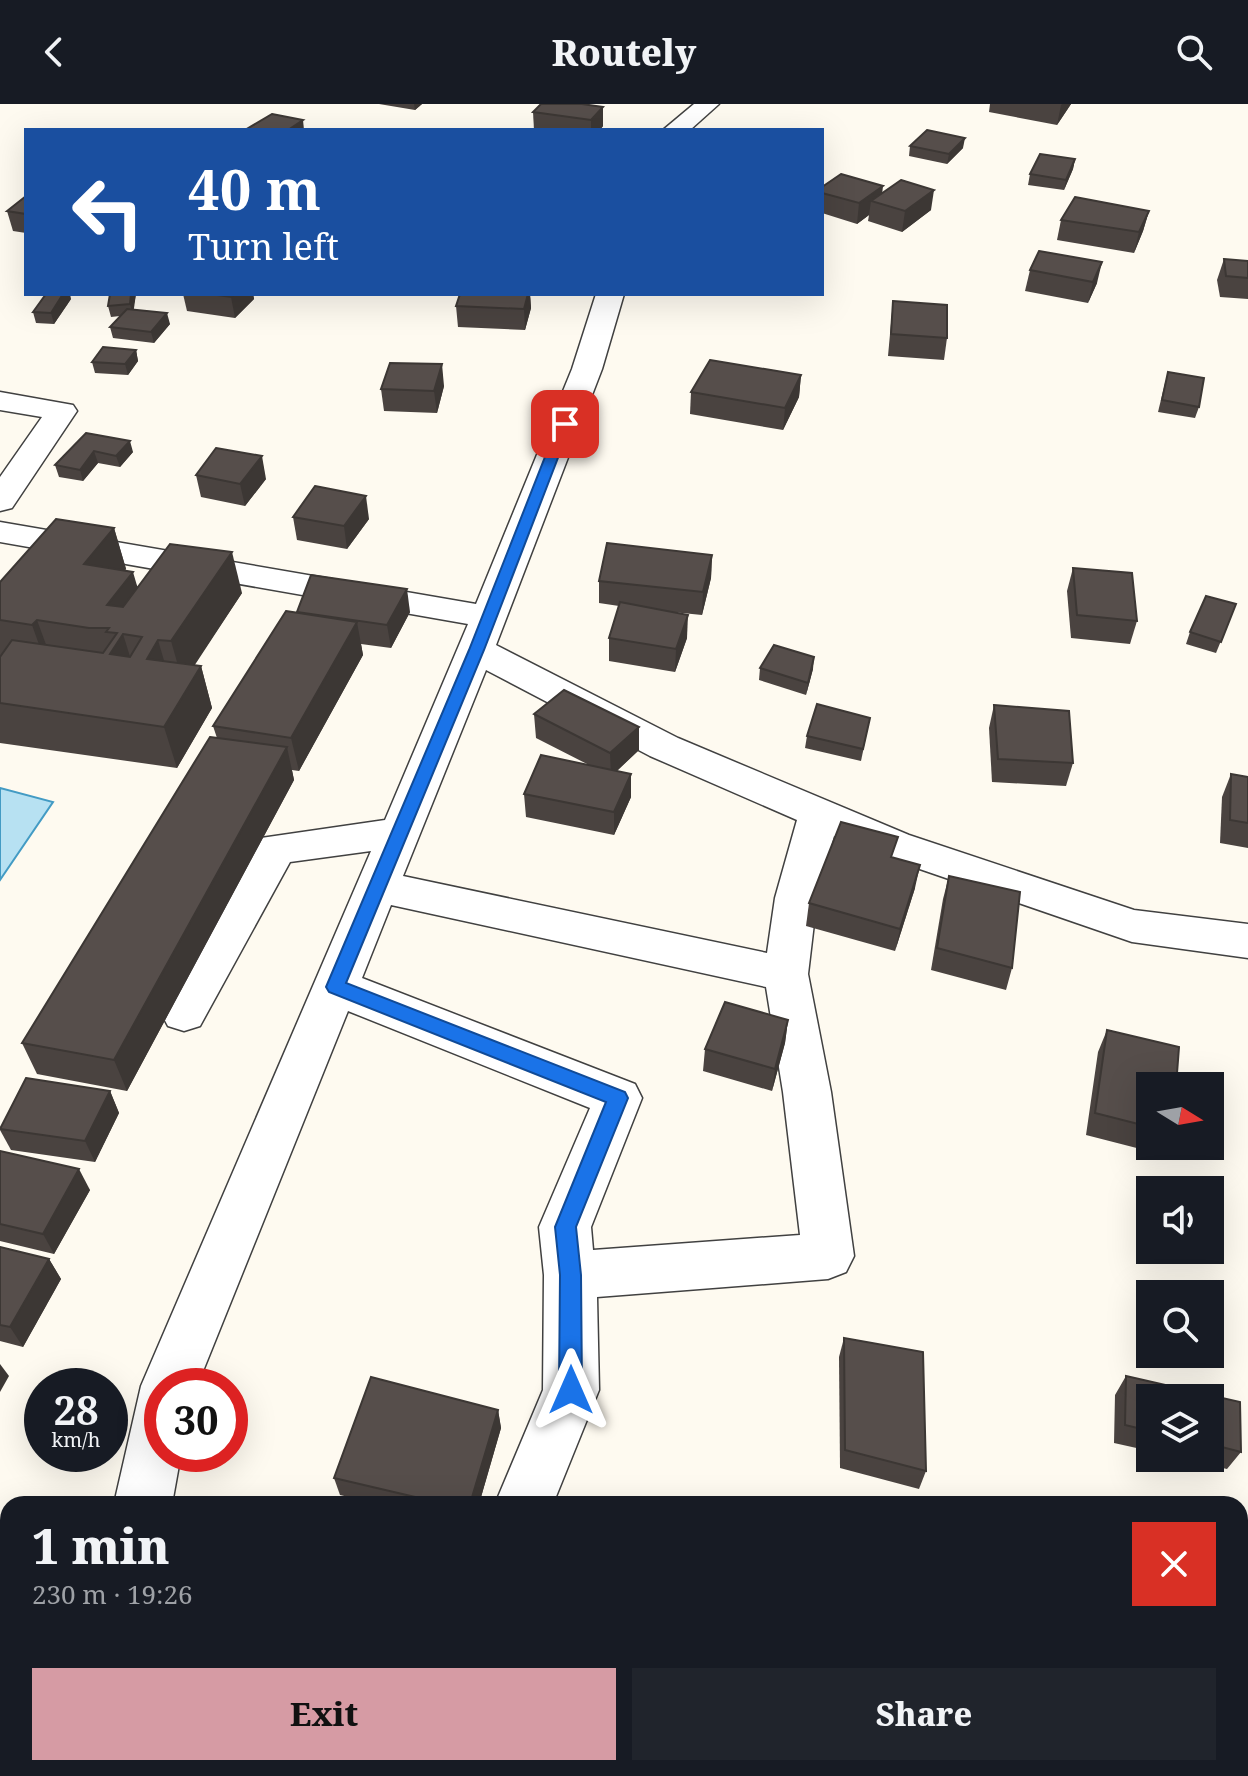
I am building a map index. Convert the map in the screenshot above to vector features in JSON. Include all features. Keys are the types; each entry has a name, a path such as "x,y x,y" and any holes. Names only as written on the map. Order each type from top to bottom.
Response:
{"street":[{"path":"678,128 708,104"},
{"path":"177,1368 482,634 587,369 609,296"},
{"path":"0,401 62,411 0,501"},
{"path":"0,532 482,634 664,747 894,845 1132,926 1248,941"},
{"path":"570,1275 828,1256 807,1092 786,974 796,898 819,813"},
{"path":"184,1013 276,849 401,832"},
{"path":"378,886 786,974"},
{"path":"336,987 618,1098 565,1227 570,1275 571,1390 527,1496"},
{"path":"145,1496 149,1472"}],"water":[{"path":"0,788 53,802 0,880"}],"building":[{"path":"541,104 603,107 591,120 533,112"},
{"path":"272,114 303,120 291,128 248,128"},
{"path":"927,130 965,138 949,154 910,146"},
{"path":"1040,154 1075,159 1066,180 1030,174"},
{"path":"841,174 883,186 859,203 824,194 824,186"},
{"path":"901,180 934,190 905,211 871,201"},
{"path":"1075,197 1149,211 1139,232 1061,220"},
{"path":"24,198 24,214 7,211"},
{"path":"1039,251 1102,262 1093,282 1030,270"},
{"path":"1224,259 1248,261 1248,278 1226,276"},
{"path":"45,296 62,296 51,313 33,312"},
{"path":"110,296 131,296 130,304 108,306"},
{"path":"459,296 527,296 524,309 456,306"},
{"path":"893,301 947,305 947,338 891,334"},
{"path":"127,309 167,313 151,332 110,327"},
{"path":"103,347 136,350 125,364 92,362"},
{"path":"710,360 801,375 785,408 691,392"},
{"path":"390,363 442,364 434,391 381,389"},
{"path":"1168,372 1204,378 1199,407 1162,400"},
{"path":"86,433 130,441 116,456 94,451 80,470 55,465"},
{"path":"216,448 262,456 240,484 196,475"},
{"path":"315,486 366,496 344,526 293,517"},
{"path":"56,519 114,528 84,564 133,572 107,605 123,607 170,544 232,552 171,641 158,640 147,659 201,666 164,727 0,703 0,657 12,640 103,653 117,633 106,632 109,628 37,620 32,625 0,620 0,582","holes":["123,634 142,637 130,657 110,654"]},
{"path":"607,543 712,555 703,592 599,581"},
{"path":"1073,568 1132,573 1137,621 1077,615"},
{"path":"311,575 407,589 387,625 297,612"},
{"path":"1206,596 1236,604 1221,642 1190,632"},
{"path":"620,602 688,615 676,649 609,638"},
{"path":"286,611 357,622 291,738 213,726"},
{"path":"774,645 814,657 808,683 760,668"},
{"path":"564,690 639,727 610,753 534,714"},
{"path":"817,704 870,718 863,749 807,736"},
{"path":"994,705 1069,711 1073,763 998,759"},
{"path":"210,737 287,747 114,1060 22,1043"},
{"path":"541,755 631,774 614,812 524,794"},
{"path":"1231,774 1248,777 1248,823 1230,820"},
{"path":"841,822 898,837 891,857 920,865 900,929 809,903"},
{"path":"949,876 1020,892 1012,968 937,948"},
{"path":"725,1002 788,1020 775,1069 705,1049"},
{"path":"1107,1030 1179,1047 1177,1072 1136,1072 1136,1123 1095,1113"},
{"path":"26,1078 110,1091 85,1141 0,1129"},
{"path":"0,1151 79,1169 43,1234 0,1224"},
{"path":"0,1247 49,1259 10,1327 0,1325"},
{"path":"844,1338 923,1352 926,1471 845,1450"},
{"path":"1126,1376 1161,1384 1136,1384 1136,1428 1125,1425"},
{"path":"371,1377 498,1410 472,1496 411,1496 334,1478"},
{"path":"1224,1398 1240,1402 1241,1452 1224,1448"}],"route":[{"path":"565,424 476,650 336,987 618,1098 565,1227 570,1275 571,1390"}]}
